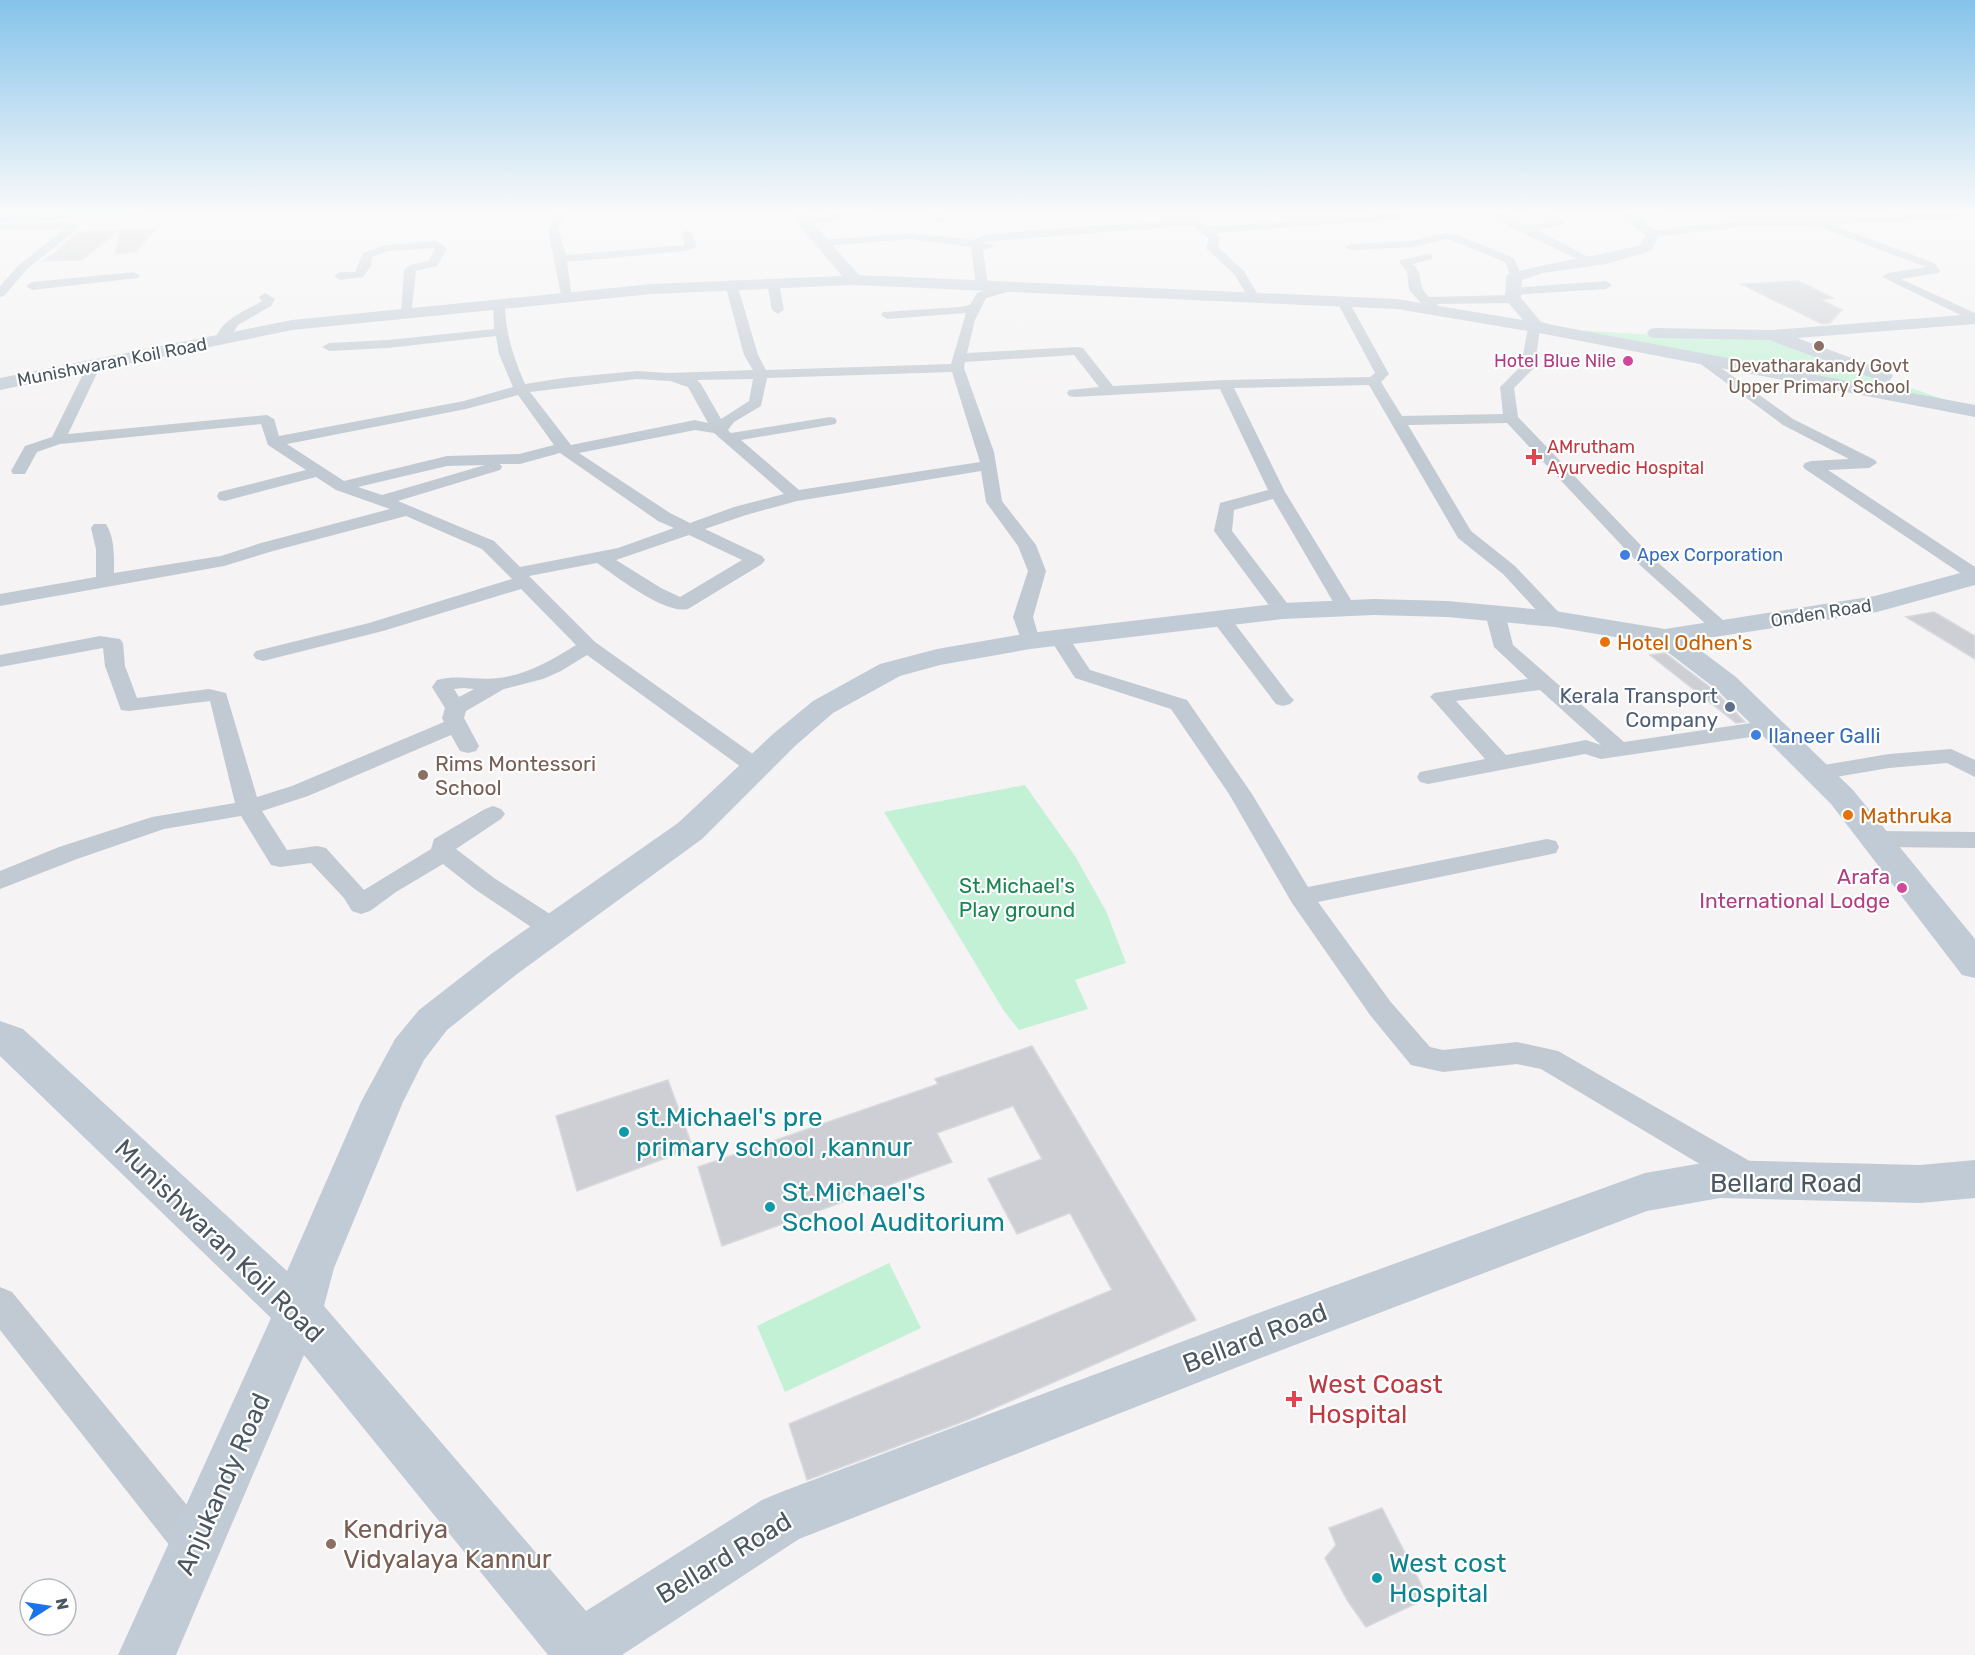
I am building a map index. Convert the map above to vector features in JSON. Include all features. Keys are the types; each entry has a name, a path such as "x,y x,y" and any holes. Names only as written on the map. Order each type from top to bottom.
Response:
{"main road":[{"name":"Munishwaran Koil Road","path":"0,384 292,325 566,297 690,287"},
{"name":"Munishwaran Koil Road","path":"1015,287 1433,307 1975,409"},
{"path":"1512,287 1512,295 1531,318 1534,327 1687,335 1772,335 1975,318"},
{"path":"1772,335 1795,346 1975,409"},
{"name":"Onden Road","path":"1665,637 1877,604 1975,576"},
{"name":"Anjukandy Road","path":"147,1655 298,1312 321,1242 382,1102 409,1050 432,1020 504,964 555,930 690,831 756,767 823,707 890,670 937,657 1045,640 1283,611 1426,608 1555,619 1665,637"},
{"path":"1665,637 1726,683 1842,797 1975,965"},
{"name":"Munishwaran Koil Road","path":"0,1036 9,1040 298,1312 582,1652"},
{"name":"Bellard Road","path":"582,1652 781,1519 1253,1338 1645,1192 1720,1179 1920,1184 1975,1179"}],"street":[{"path":"0,300 29,287"},
{"path":"407,313 409,287"},
{"path":"565,287 566,297"},
{"path":"723,434 729,419 756,403 761,374 751,355 732,287"},
{"path":"773,287 778,310"},
{"path":"1009,287 981,296 969,320 958,363 986,452 994,502 1027,545 1037,571 1023,617 1082,674 1179,705 1240,794 1301,897 1380,1008 1420,1058 1443,1061 1518,1053 1548,1059 1754,1179"},
{"path":"1248,287 1254,298"},
{"path":"1415,287 1433,307"},
{"path":"1433,307 1433,300 1585,287"},
{"path":"1910,287 1975,318"},
{"path":"222,339 224,332 234,323 267,303 269,299 265,297"},
{"path":"1074,393 1225,384 1374,381 1382,374 1343,302"},
{"path":"499,304 501,332 506,354 522,389 565,449 664,518 756,561 681,605 654,592 601,558"},
{"path":"887,315 960,311 976,306"},
{"path":"1534,327 1528,367 1507,387 1511,418 1648,563 1723,629"},
{"path":"329,347 388,344 501,332"},
{"path":"273,442 466,405 522,389 637,375 668,377 761,374 958,363 1075,351 1109,391"},
{"path":"1703,359 1788,422 1869,463 1811,466 1975,576"},
{"path":"58,440 93,367"},
{"path":"668,377 694,384 723,434 796,496"},
{"path":"1374,381 1464,534 1509,570 1555,619"},
{"path":"1225,384 1277,492 1346,608"},
{"path":"19,471 31,449 58,440 267,418 273,442 342,488 408,510 488,545 588,646 756,767"},
{"path":"1396,421 1511,418"},
{"path":"381,501 520,459 695,425 723,434 830,421"},
{"path":"342,488 374,477 447,461 520,459"},
{"path":"263,655 376,627 519,577 640,547 740,511 796,496 988,465"},
{"path":"225,496 318,472"},
{"path":"1277,492 1226,507 1223,531 1283,611"},
{"path":"0,600 224,561 267,547 408,510"},
{"path":"100,528 105,549 105,580"},
{"path":"1495,613 1504,647 1619,749"},
{"path":"1222,620 1283,700"},
{"path":"0,661 100,642 113,643 114,666 129,705 209,695 219,697 248,808 280,860 317,854 353,892 361,906 387,886 444,852"},
{"path":"0,881 68,853 160,822 248,808 300,791 456,716 497,685 536,675 588,646"},
{"path":"1500,763 1441,697 1544,683"},
{"path":"456,716 468,746"},
{"path":"1428,777 1586,747 1601,752 1771,727"},
{"path":"1818,773 1889,761 1951,756 1975,770"},
{"path":"493,814 443,846 444,852 485,884 555,930"},
{"path":"1877,839 1975,840"},
{"path":"1301,897 1547,846"},
{"path":"0,1303 195,1546"}],"green space":[{"path":"1545,328 1688,337 1756,338 1783,343 1971,409"},
{"name":"St.Michael's Play ground","path":"1025,785 1075,856 1106,911 1126,963 1075,980 1088,1009 1019,1030 1004,1011 884,812"},
{"path":"889,1263 921,1328 785,1392 757,1326"}],"building":[{"path":"1748,287 1811,287 1833,298 1821,300 1842,310 1830,323 1822,324"},
{"path":"1934,612 1975,636 1975,659 1906,617"},
{"path":"1665,653 1715,691 1745,722 1736,723 1650,655"},
{"path":"1032,1046 1196,1320 967,1420 807,1480 789,1424 1112,1290 1070,1213 1017,1234 988,1179 1042,1159 1013,1106 937,1133 952,1162 722,1246 698,1167 938,1084 935,1079"},
{"name":"st.Michael's pre primary school ,kannur","path":"668,1080 693,1148 577,1191 556,1116"},
{"name":"West cost Hospital","path":"1382,1508 1428,1598 1366,1627 1347,1600 1325,1558 1336,1545 1329,1528"}],"place":[{"name":"Devatharakandy Govt Upper Primary School","path":"1819,346"},
{"name":"Hotel Blue Nile","path":"1628,361"},
{"name":"AMrutham Ayurvedic Hospital","path":"1534,457"},
{"name":"Apex Corporation","path":"1625,555"},
{"name":"Hotel Odhen's","path":"1605,642"},
{"name":"Kerala Transport Company","path":"1730,707"},
{"name":"Ilaneer Galli","path":"1756,735"},
{"name":"Rims Montessori School","path":"423,775"},
{"name":"Mathruka","path":"1848,815"},
{"name":"Arafa International Lodge","path":"1902,888"},
{"name":"st.Michael's pre primary school ,kannur","path":"624,1132"},
{"name":"St.Michael's School Auditorium","path":"770,1207"},
{"name":"West Coast Hospital","path":"1294,1399"},
{"name":"Kendriya Vidyalaya Kannur","path":"331,1544"},
{"name":"West cost Hospital","path":"1377,1578"}]}
